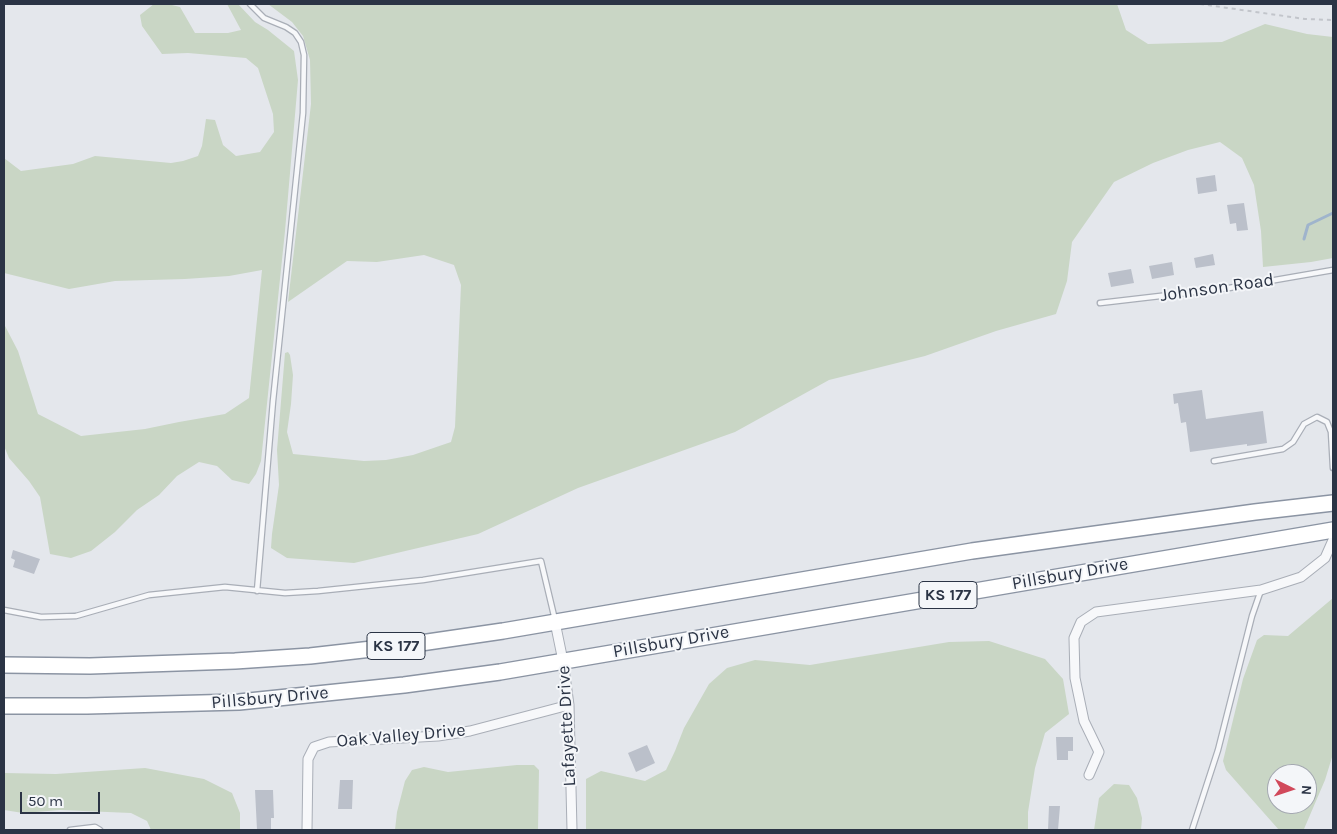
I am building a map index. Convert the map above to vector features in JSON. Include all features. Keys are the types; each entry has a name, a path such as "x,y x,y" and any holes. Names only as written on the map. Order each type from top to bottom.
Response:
{"highway":[{"name":"Pillsbury Drive","path":"4,665 90,666 174,664 300,656 406,645 556,622 972,551 1333,503"},
{"name":"Pillsbury Drive","path":"4,706 97,706 239,702 404,686 563,661 1333,530"}],"street":[{"path":"1089,775 1099,752 1084,721 1075,678 1074,638 1081,622 1096,612 1261,590 1301,577 1325,558 1333,540"},
{"name":"Lafayette Drive","path":"556,622 569,705 572,830"},
{"name":"Oak Valley Drive","path":"307,830 308,759 314,747 330,742 438,736 470,731 569,705"}],"lane":[{"path":"250,4 264,18 295,33 301,42 304,55 303,112 273,401 257,591"},
{"name":"Johnson Road","path":"1100,303 1229,288 1333,270"},
{"path":"1214,461 1283,449 1293,442 1304,424 1317,417 1327,422 1331,432 1333,468"},
{"path":"4,610 41,617 76,616 149,595 225,587 286,593 318,591 423,580 541,561 556,622"},
{"path":"1192,830 1218,750 1252,616 1261,590"},
{"path":"70,830 95,828 100,830"}],"path":[{"path":"1200,4 1305,19 1333,20"}],"green space":[{"path":"154,4 180,7 195,33 228,33 241,30 227,4 238,4 255,22 294,51 298,80 285,231 261,461 256,474 249,484 232,480 217,466 199,462 177,476 159,495 137,510 115,532 91,551 71,558 50,554 40,497 9,458 4,446 4,324 18,351 38,414 81,436 145,429 225,414 249,398 262,270 229,276 115,281 69,289 4,273 4,158 21,171 73,164 95,156 171,163 198,156 202,146 206,119 215,120 223,145 236,156 260,152 274,132 273,114 258,68 246,58 188,53 162,54 142,26 140,15"},
{"path":"268,4 1117,4 1126,30 1148,44 1222,42 1265,24 1307,34 1333,37 1333,258 1263,267 1261,231 1254,185 1242,158 1220,142 1188,150 1153,163 1114,182 1072,242 1067,281 1056,314 996,331 925,356 829,380 735,432 578,488 478,534 354,563 287,558 271,548 279,485 277,450 285,353 288,352 290,355 293,375 287,432 293,454 364,461 386,460 413,455 451,442 455,427 461,285 454,265 424,255 377,262 347,261 288,302 311,104 310,60 303,36 292,22"},
{"path":"1333,598 1333,754 1317,799 1317,764 1267,764 1267,814 1310,814 1304,829 1279,830 1226,770 1223,761 1243,679 1257,640 1264,635 1288,636"},
{"path":"989,641 1045,659 1063,679 1069,714 1045,733 1035,768 1028,812 1028,830 586,830 586,779 601,771 645,781 666,770 684,728 709,684 727,668 755,660 810,665 949,642"},
{"path":"534,765 539,770 538,830 395,830 397,812 405,781 412,770 424,767 448,772"},
{"path":"145,768 204,779 232,793 240,813 240,830 151,830 147,821 131,813 60,810 23,813 4,810 4,773 56,774"},
{"path":"1114,784 1129,785 1137,798 1142,818 1141,830 1094,830 1099,798"}],"building":[{"path":"1215,175 1217,191 1198,194 1196,178"},
{"path":"1244,203 1248,230 1237,231 1236,223 1230,224 1227,205"},
{"path":"1213,254 1215,265 1196,268 1194,258"},
{"path":"1172,262 1174,275 1152,279 1149,266"},
{"path":"1131,269 1134,283 1111,287 1108,273"},
{"path":"1202,390 1206,419 1263,411 1267,443 1190,452 1186,422 1181,423 1178,403 1174,404 1173,394"},
{"path":"13,550 40,559 34,574 13,567 15,560 11,558"},
{"path":"1056,737 1073,737 1073,751 1068,751 1068,760 1057,760"},
{"path":"647,745 655,763 636,772 628,753"},
{"path":"340,780 353,780 352,809 338,809"},
{"path":"255,790 273,790 274,818 271,818 271,830 257,830"},
{"path":"1049,806 1060,806 1058,830 1048,830"}],"waterway":[{"path":"1304,239 1308,225 1333,213"}]}
